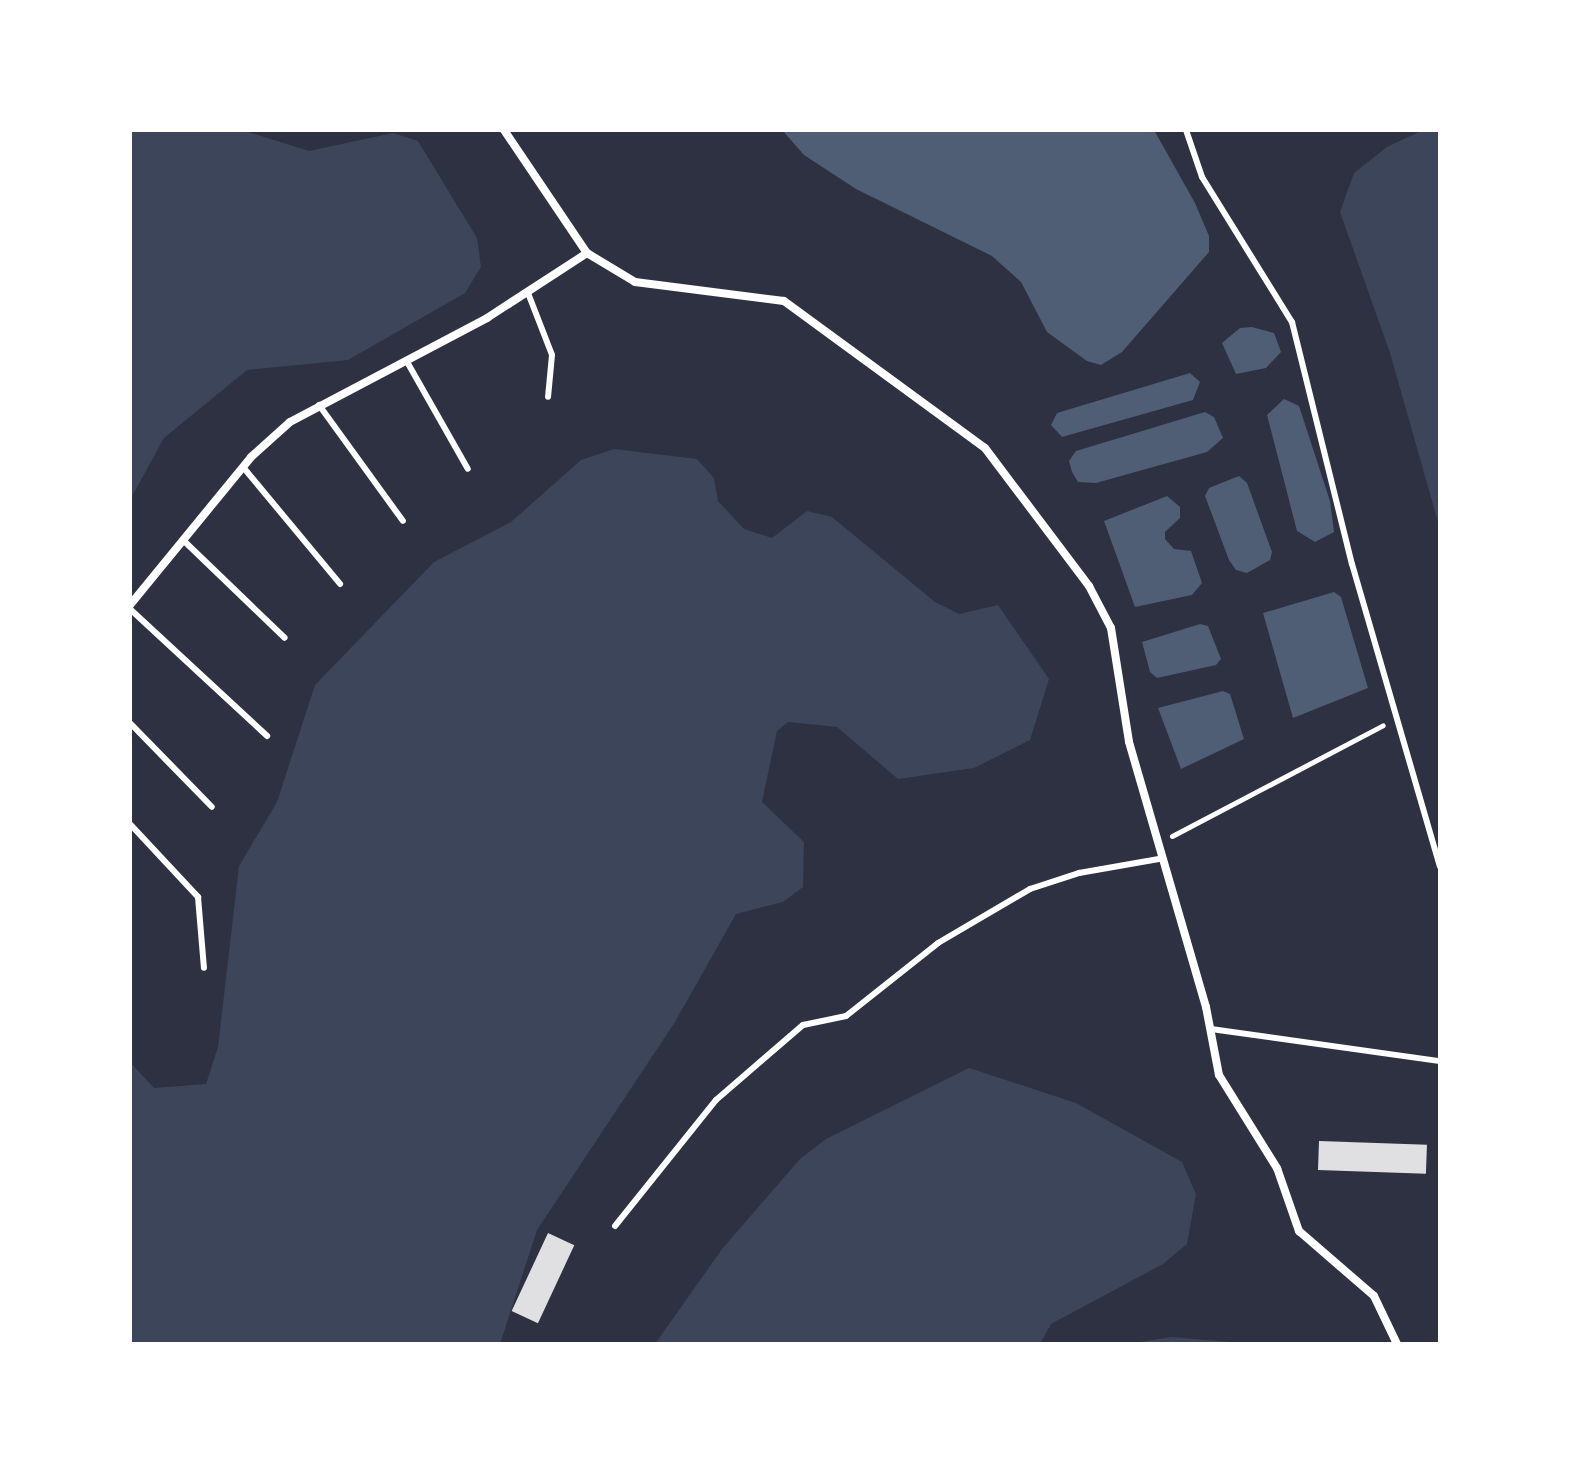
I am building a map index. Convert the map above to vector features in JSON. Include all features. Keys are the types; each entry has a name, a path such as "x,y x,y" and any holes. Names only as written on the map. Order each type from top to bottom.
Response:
{"street":[{"path":"504,130 587,253 635,282 784,301 985,448 1089,586 1111,628 1129,742 1155,845 1211,1029 1219,1075 1277,1168 1299,1231 1374,1296 1397,1344"},
{"path":"130,607 243,467 290,422 528,293 587,253"}],"lane":[{"path":"1186,130 1202,177 1292,322 1352,564 1440,866"},
{"path":"528,293 552,355 548,397"},
{"path":"406,360 468,469"},
{"path":"319,405 403,521"},
{"path":"243,467 340,584"},
{"path":"183,540 285,638"},
{"path":"130,607 267,736"},
{"path":"130,723 212,807"},
{"path":"130,824 198,897 204,968"},
{"path":"615,1226 716,1100 803,1025 846,1016 938,943 1030,889 1079,873 1159,859"},
{"path":"1211,1029 1440,1061"}],"path":[{"path":"1155,845 1398,716"}],"shaded area":[{"path":"130,130 242,130 309,151 393,133 418,141 477,238 481,267 465,293 348,360 247,370 164,438 130,500"},
{"path":"782,130 1154,130 1195,203 1209,236 1209,252 1122,352 1101,365 1087,361 1047,332 1021,282 992,256 856,189 804,155"},
{"path":"1423,130 1440,130 1440,529 1390,353 1340,212 1354,173 1387,147"},
{"path":"1252,327 1274,333 1281,352 1266,368 1236,374 1222,343 1240,328"},
{"path":"1190,373 1200,382 1193,400 1062,437 1051,425 1057,413"},
{"path":"1284,399 1299,406 1330,501 1334,532 1315,542 1297,531 1267,415"},
{"path":"1205,412 1214,417 1223,438 1207,452 1096,483 1078,482 1072,472 1069,461 1076,451"},
{"path":"614,449 697,459 714,478 718,501 744,529 772,538 807,511 832,517 935,602 959,614 998,605 1049,679 1030,740 974,768 898,779 837,727 788,722 777,731 762,802 804,842 803,887 783,902 736,914 675,1022 537,1230 500,1344 130,1344 130,1062 154,1088 206,1084 218,1047 239,866 277,802 315,685 434,562 511,522 581,460"},
{"path":"1239,476 1247,483 1272,552 1270,560 1247,573 1236,570 1229,560 1205,496 1209,488"},
{"path":"1167,496 1180,507 1180,518 1165,532 1165,539 1174,549 1191,551 1202,583 1192,595 1135,607 1104,521"},
{"path":"1334,592 1341,597 1368,688 1293,718 1263,613"},
{"path":"1200,624 1208,626 1221,659 1216,665 1157,678 1150,672 1142,642"},
{"path":"1223,691 1230,694 1244,739 1181,769 1158,708"},
{"path":"969,1068 1076,1103 1182,1162 1196,1194 1187,1244 1163,1264 1051,1324 1040,1344 655,1344 722,1249 800,1159 826,1139"},
{"path":"1171,1337 1231,1342 1233,1344 1128,1344"}],"building":[{"path":"1319,1141 1427,1145 1426,1174 1318,1170"},
{"path":"548,1233 574,1245 538,1323 512,1311"}]}
